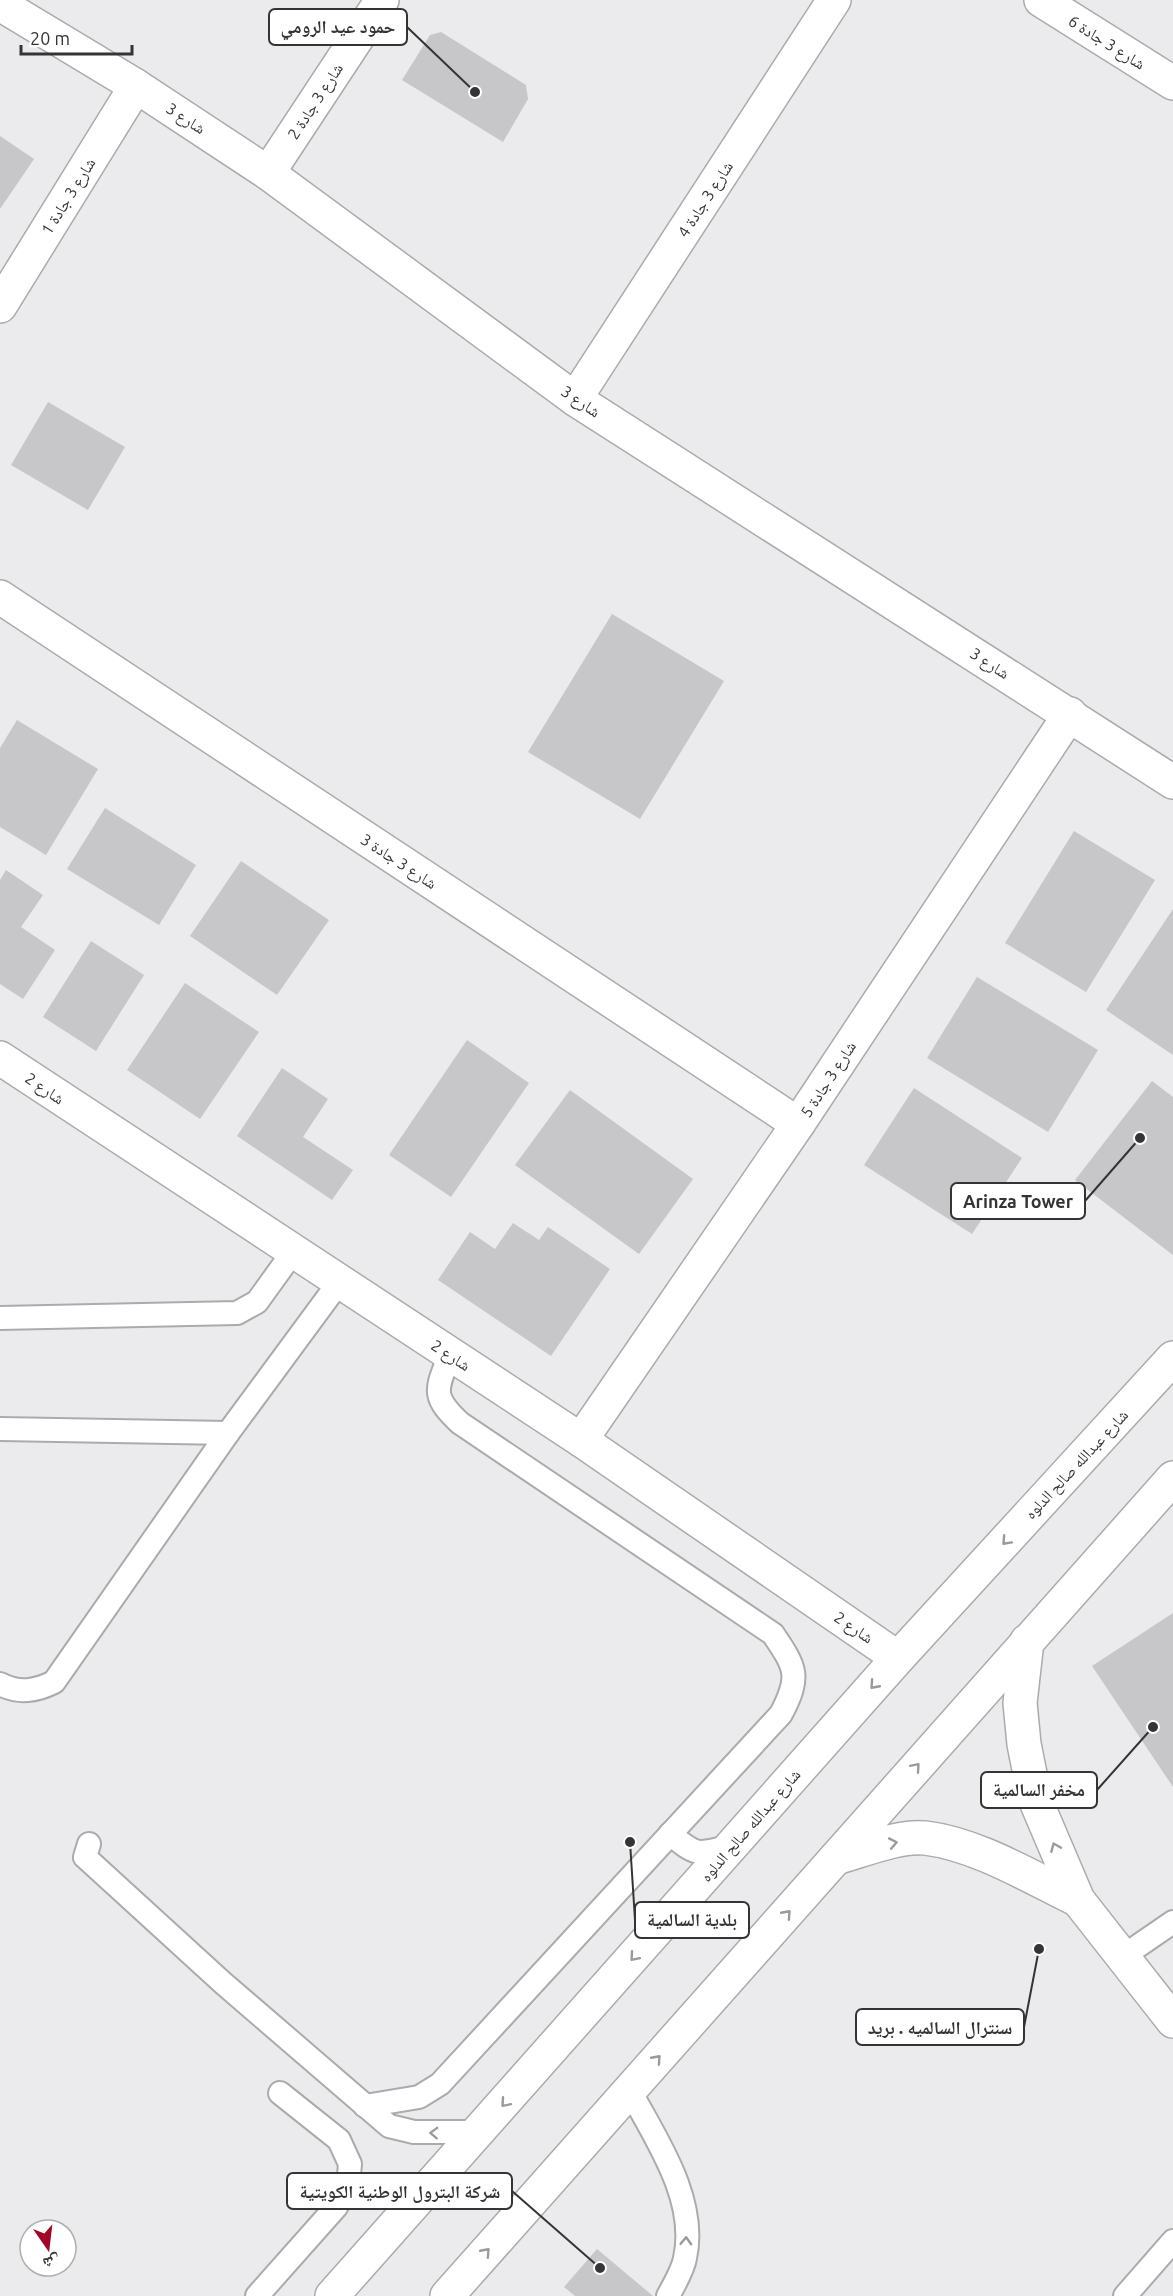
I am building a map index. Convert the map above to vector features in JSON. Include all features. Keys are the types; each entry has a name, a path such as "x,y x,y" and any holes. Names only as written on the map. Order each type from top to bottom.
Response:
{"street":[{"name":"شارع 3 جادة 2","path":"268,173 382,0"},
{"name":"شارع 3 جادة 4","path":"575,399 834,0"},
{"name":"شارع 3 جادة 6","path":"1041,0 1173,83"},
{"name":"شارع 3","path":"0,4 136,86 268,173 575,399 1173,782"},
{"name":"شارع 3 جادة 1","path":"0,306 136,86"},
{"name":"شارع 3 جادة 3","path":"0,597 798,1124"},
{"name":"شارع 3 جادة 5","path":"581,1440 798,1124 1070,714"},
{"name":"شارع 2","path":"0,1058 581,1440 898,1658"},
{"name":"شارع عبدالله صالح الدلوه","path":"332,2296 480,2132 898,1658 1173,1358"},
{"path":"447,2296 1173,1478"},
{"path":"1027,1641 1020,1703 1024,1744 1035,1799 1078,1900 1173,2021"},
{"path":"836,1858 889,1843 924,1838 1002,1863 1078,1900"}],"lane":[{"path":"0,1318 237,1313 257,1302 293,1252"},
{"path":"0,1684 20,1691 40,1689 54,1682 228,1433 340,1281"},
{"path":"365,2106 419,2097 440,2084 781,1714 794,1689 792,1662 773,1634 460,1423 442,1407 437,1387 450,1354"},
{"path":"0,1429 228,1433"},
{"path":"670,1834 689,1850 702,1854 732,1846"},
{"path":"89,1845 85,1857 223,1983 389,2126 414,2132 480,2132"},
{"path":"1122,1957 1173,1922"},
{"path":"630,2091 660,2144 687,2221 685,2259 668,2296"},
{"path":"257,2296 336,2207 348,2186 350,2164 339,2140 280,2093"},
{"path":"1127,2295 1173,2241"}],"building":[{"path":"441,32 526,85 528,99 503,142 402,80 430,35"},
{"path":"0,136 34,159 0,209"},
{"path":"48,402 125,447 88,510 11,465"},
{"path":"612,614 724,681 640,819 528,752"},
{"path":"17,720 98,769 46,855 0,827 0,748"},
{"path":"105,808 196,865 159,925 67,869"},
{"path":"1074,831 1155,880 1086,992 1005,943"},
{"path":"241,861 329,920 277,995 190,936"},
{"path":"6,870 43,895 21,927 55,950 23,999 0,984 0,880"},
{"path":"1173,909 1173,1055 1106,1010"},
{"path":"91,941 144,975 96,1051 43,1017"},
{"path":"977,977 1098,1050 1048,1132 927,1058"},
{"path":"185,983 259,1032 200,1119 127,1070"},
{"path":"467,1040 529,1083 451,1197 389,1155"},
{"path":"282,1068 328,1099 303,1137 353,1170 332,1200 237,1136"},
{"path":"1152,1081 1173,1097 1173,1255 1075,1180"},
{"path":"914,1088 1022,1158 972,1234 864,1165"},
{"path":"570,1090 693,1179 639,1254 515,1165"},
{"path":"513,1223 539,1240 548,1227 610,1269 551,1356 438,1280 470,1232 495,1249"},
{"path":"1173,1613 1173,1787 1092,1666"},
{"path":"597,2249 653,2296 575,2296 564,2287"}],"place":[{"name":"حمود عيد الرومي","path":"475,92"},
{"name":"Arinza Tower","path":"1140,1138"},
{"name":"مخفر السالمية","path":"1153,1727"},
{"name":"بلدية السالمية","path":"630,1842"},
{"name":"سنترال السالميه . بريد","path":"1039,1949"},
{"name":"شركة البترول الوطنية الكويتية","path":"600,2268"}]}
